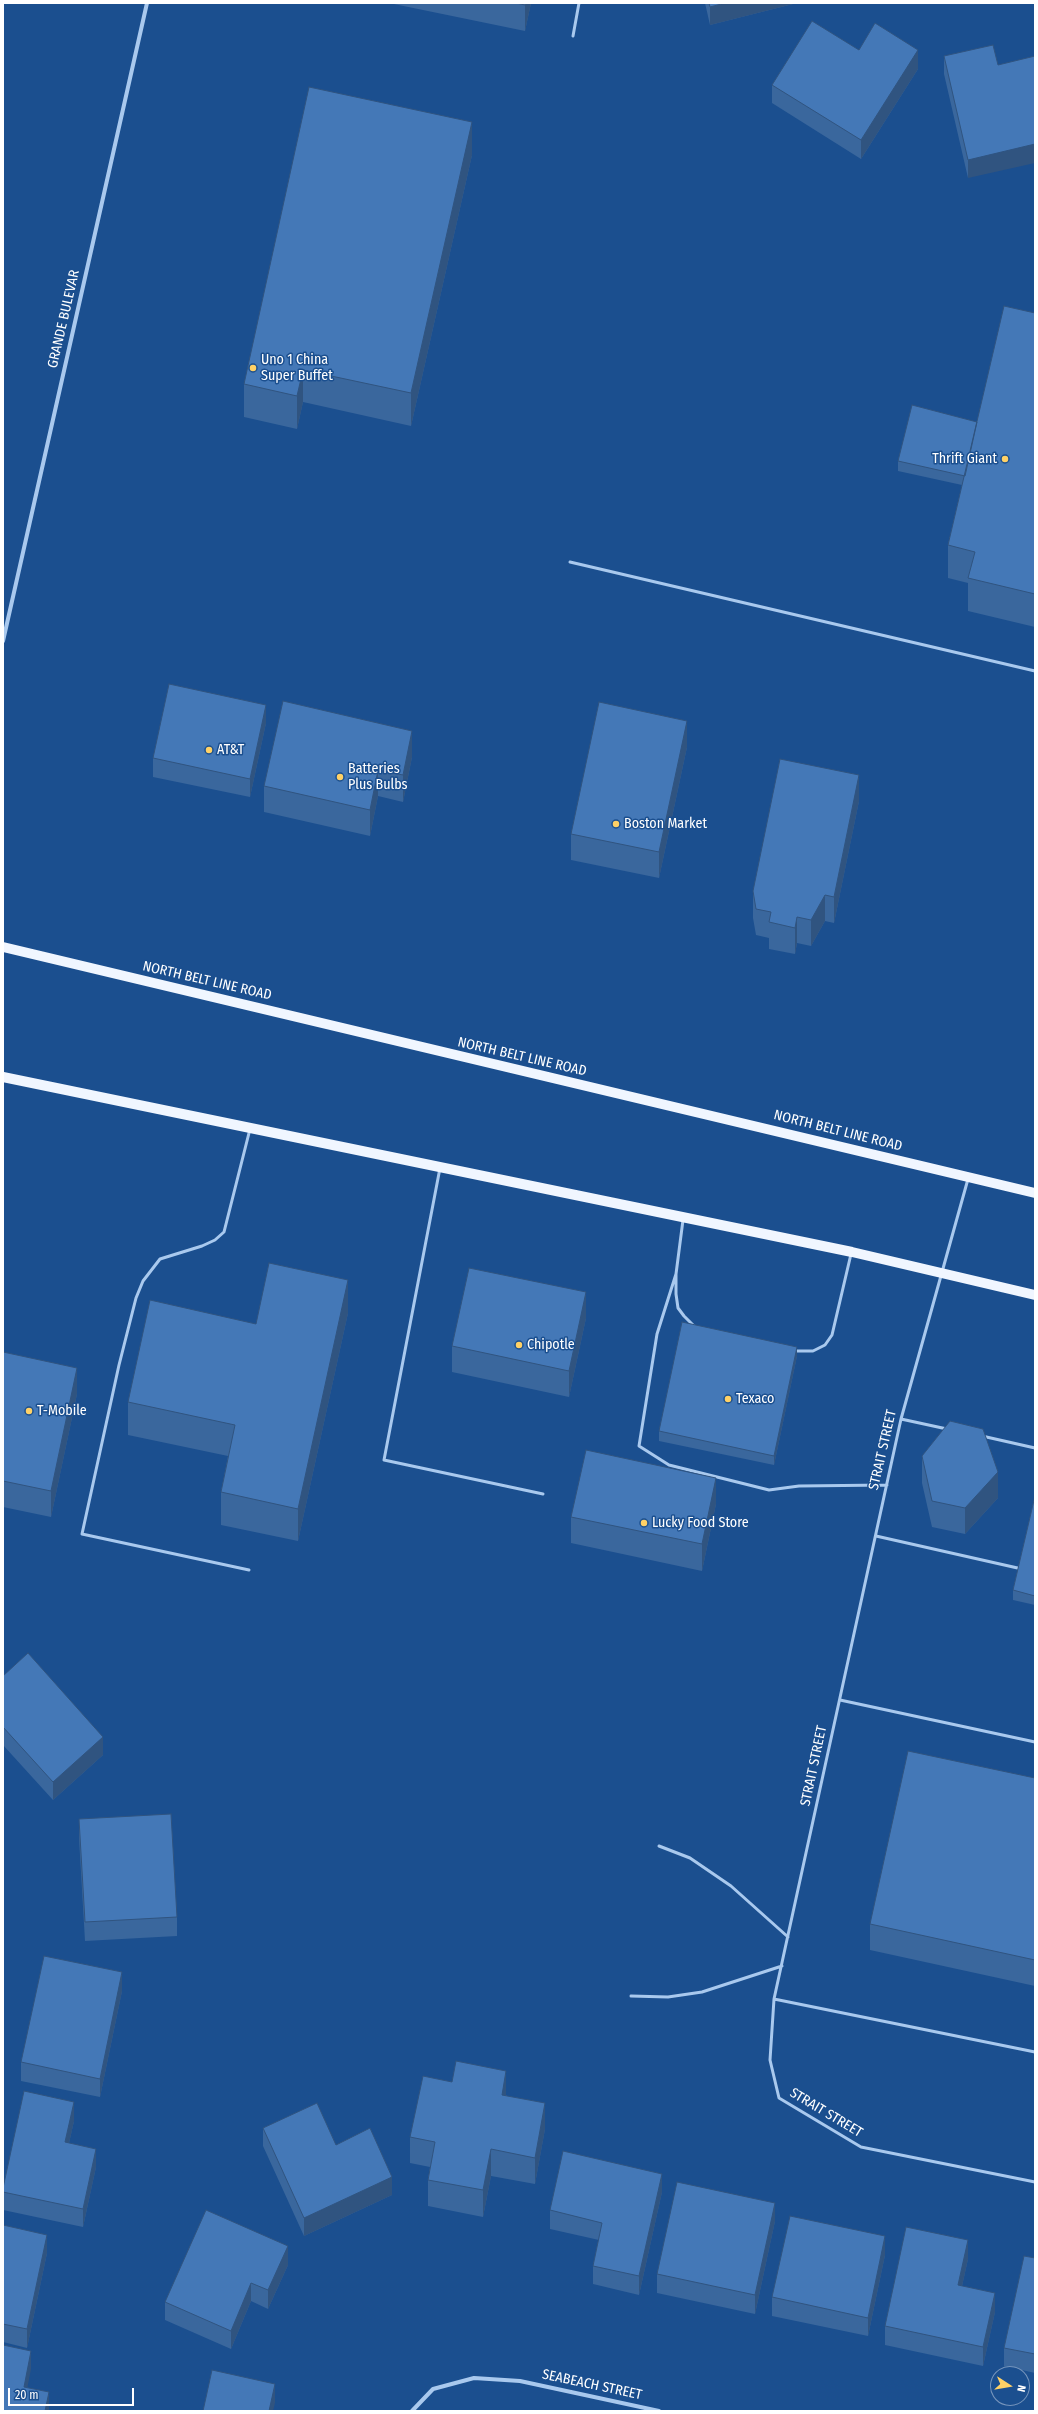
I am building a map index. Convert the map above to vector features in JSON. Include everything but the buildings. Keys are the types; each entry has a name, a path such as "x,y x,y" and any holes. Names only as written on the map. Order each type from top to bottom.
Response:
{"main road":[{"name":"NORTH BELT LINE ROAD","path":"3,947 1035,1193"},
{"path":"3,1078 441,1166 852,1252 1035,1295"}],"street":[{"name":"GRANDE BULEVAR","path":"3,641 147,3"},
{"name":"SEABEACH STREET","path":"412,2411 433,2389 474,2378 520,2381 659,2411"}],"lane":[{"path":"573,36 579,3"},
{"path":"570,562 1035,671"},
{"path":"250,1570 82,1534 119,1365 136,1298 144,1281 160,1259 202,1246 215,1240 224,1232 251,1128"},
{"path":"441,1166 384,1460 543,1494"},
{"name":"STRAIT STREET","path":"968,1177 901,1419 886,1485 774,1999 770,2060 779,2098 861,2147 1035,2182"},
{"path":"683,1217 676,1274 678,1308 684,1316 699,1329"},
{"path":"791,1350 813,1351 825,1345 832,1335 852,1252"},
{"path":"676,1274 657,1334 639,1446 669,1465 769,1490 799,1486 886,1485"},
{"path":"901,1419 953,1430"},
{"path":"976,1435 1035,1448"},
{"path":"876,1536 1027,1570"},
{"path":"840,1700 1035,1742"},
{"path":"659,1846 690,1858 731,1886 788,1937"},
{"path":"631,1996 668,1997 702,1992 782,1966"},
{"path":"774,1999 1035,2052"}],"place":[{"name":"Uno 1 China Super Buffet","path":"253,368"},
{"name":"Thrift Giant","path":"1005,459"},
{"name":"AT&T","path":"209,750"},
{"name":"Batteries Plus Bulbs","path":"340,777"},
{"name":"Boston Market","path":"616,824"},
{"name":"Chipotle","path":"519,1345"},
{"name":"Texaco","path":"728,1399"},
{"name":"T-Mobile","path":"29,1411"},
{"name":"Lucky Food Store","path":"644,1523"}]}
